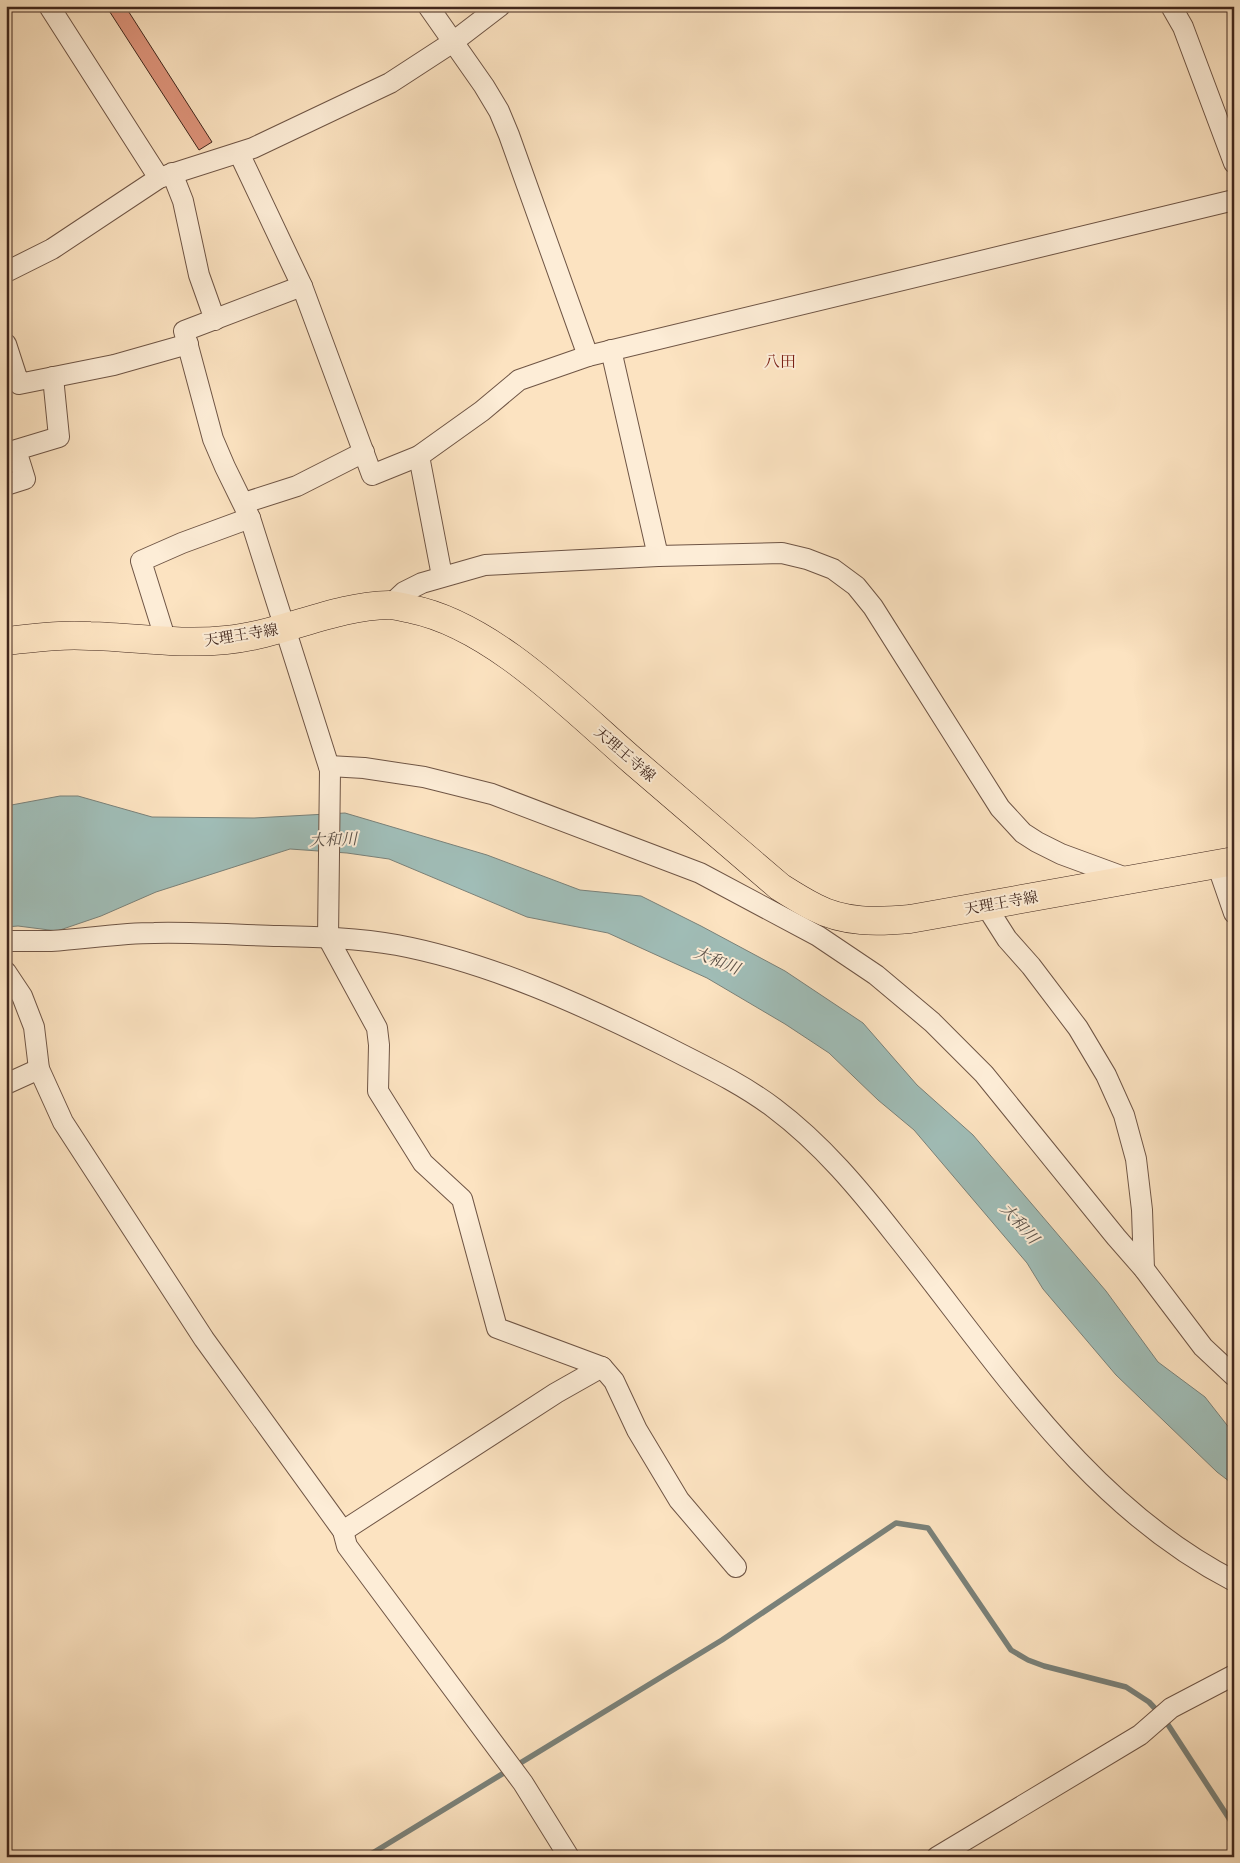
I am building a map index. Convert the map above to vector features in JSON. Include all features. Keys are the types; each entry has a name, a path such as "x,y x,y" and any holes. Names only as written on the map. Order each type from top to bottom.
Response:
{"main road":[{"name":"天理王寺線","path":"6,641 45,636 89,636 166,641 228,640 285,628 354,609 390,605 426,612 457,624 523,665 780,887 816,908 846,919 876,922 910,919 1225,862"}],"street":[{"path":"49,6 183,201 199,275 215,320"},
{"path":"428,6 498,110 509,135 588,356"},
{"path":"6,272 52,249 166,175 253,148 390,82 453,42 500,6"},
{"path":"1171,6 1183,27 1234,164"},
{"path":"239,153 302,286 372,475 419,456 482,411 519,380 588,356 1234,200"},
{"path":"302,286 184,331 213,439 224,467 247,510 330,768 328,935 377,1028 379,1045 378,1091 423,1163 462,1199 497,1328 602,1367 614,1381 637,1430 678,1500 736,1567"},
{"path":"6,344 18,384 114,365 188,344"},
{"path":"611,350 658,556"},
{"path":"6,485 25,479 16,450 59,437 54,377"},
{"path":"166,641 141,561 191,539 364,452"},
{"path":"419,456 442,576"},
{"path":"390,605 404,592 422,583 485,565 658,556 782,553 807,559 833,570 856,586 873,607 1000,808 1023,833 1060,854 1131,880"},
{"path":"330,768 364,768 424,777 492,794 700,872 818,936 876,975 932,1022 984,1074 1144,1269 1203,1347 1234,1376"},
{"path":"1225,862 1234,913"},
{"path":"986,906 1007,939 1031,966 1078,1028 1106,1075 1124,1114 1136,1160 1142,1210 1144,1269"},
{"path":"6,941 51,941 153,933 328,935 396,945 465,962 601,1014 727,1078 774,1108 811,1139 850,1179 1023,1400 1068,1451 1112,1494 1176,1547 1234,1582"},
{"path":"6,972 22,996 34,1027 39,1068 63,1122 204,1339 343,1531 348,1546 522,1784 568,1857"},
{"path":"6,1084 39,1068"},
{"path":"343,1531 556,1393 602,1367"},
{"path":"937,1857 1140,1734 1171,1708 1234,1675"}],"water":[{"name":"大和川","path":"60,796 78,796 152,817 254,818 345,813 487,855 580,890 641,896 785,971 863,1023 917,1085 973,1135 1106,1291 1158,1362 1205,1397 1234,1434 1234,1485 1217,1472 1116,1375 1043,1289 1027,1263 914,1130 878,1100 829,1053 785,1024 707,978 608,933 527,917 389,859 347,853 290,849 156,892 101,916 57,931 18,926 6,927 6,806"}],"building":[{"path":"106,6 125,6 212,142 199,150"}],"waterway":[{"path":"366,1857 722,1640 896,1523 928,1528 1011,1650 1028,1660 1044,1666 1126,1687 1149,1702 1163,1717 1234,1826"}],"district":[{"name":"八田","path":"780,361"}]}
